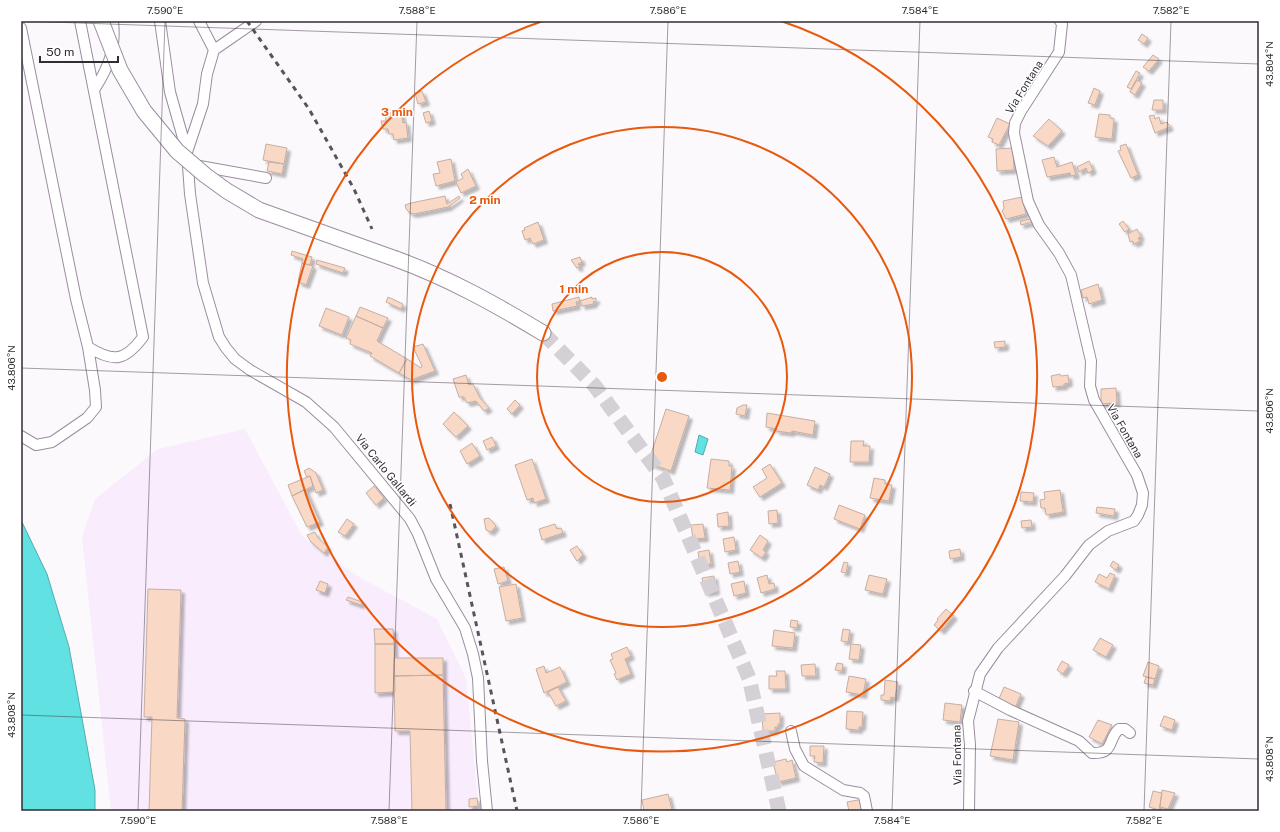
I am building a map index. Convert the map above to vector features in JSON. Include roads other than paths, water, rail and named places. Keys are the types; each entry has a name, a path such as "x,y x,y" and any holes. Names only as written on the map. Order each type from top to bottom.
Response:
{"highway":[{"path":"102,21 120,70 144,111 177,151 226,191 259,210 396,259 462,286 500,306 542,333"}],"street":[{"path":"80,21 143,337 133,351 120,357 103,356 88,347"},
{"path":"94,90 107,71 115,39 113,21"},
{"path":"160,21 170,92 187,152"},
{"path":"199,21 214,50"},
{"path":"187,152 203,104 207,74 214,50 256,21"},
{"name":"Via Fontana","path":"969,811 970,745 968,721 974,691 980,674 998,648 1065,576 1089,545 1108,531 1134,520 1138,515 1142,504 1143,493 1137,475 1094,400 1090,386 1091,361 1071,275 1059,253 1039,225 1028,201 1014,133 1015,123 1021,111 1059,52 1062,24 1060,21"},
{"path":"21,28 76,298 88,347 96,406 87,418 52,442 36,445 21,436"},
{"name":"Via Carlo Gallardi","path":"187,152 190,194 203,282 217,330 226,348 235,359 250,370 311,406 334,427 373,472 410,518 436,579 465,628 478,678 482,761 487,811"},
{"path":"188,164 266,178"},
{"path":"974,691 1010,710 1079,741 1092,753 1103,752 1108,749 1119,729 1125,728 1130,733"},
{"path":"791,731 795,750 804,766 843,790 860,793 864,796 867,811"}],"water":[{"path":"699,435 708,439 703,455 695,452"},
{"path":"21,520 47,574 69,647 95,790 95,811 21,811"}],"tunnel":[{"path":"543,333 594,385 663,478 749,678 779,811"}],"railway":[{"path":"247,21 309,109 354,189 372,229"},
{"path":"450,504 517,811"}]}
